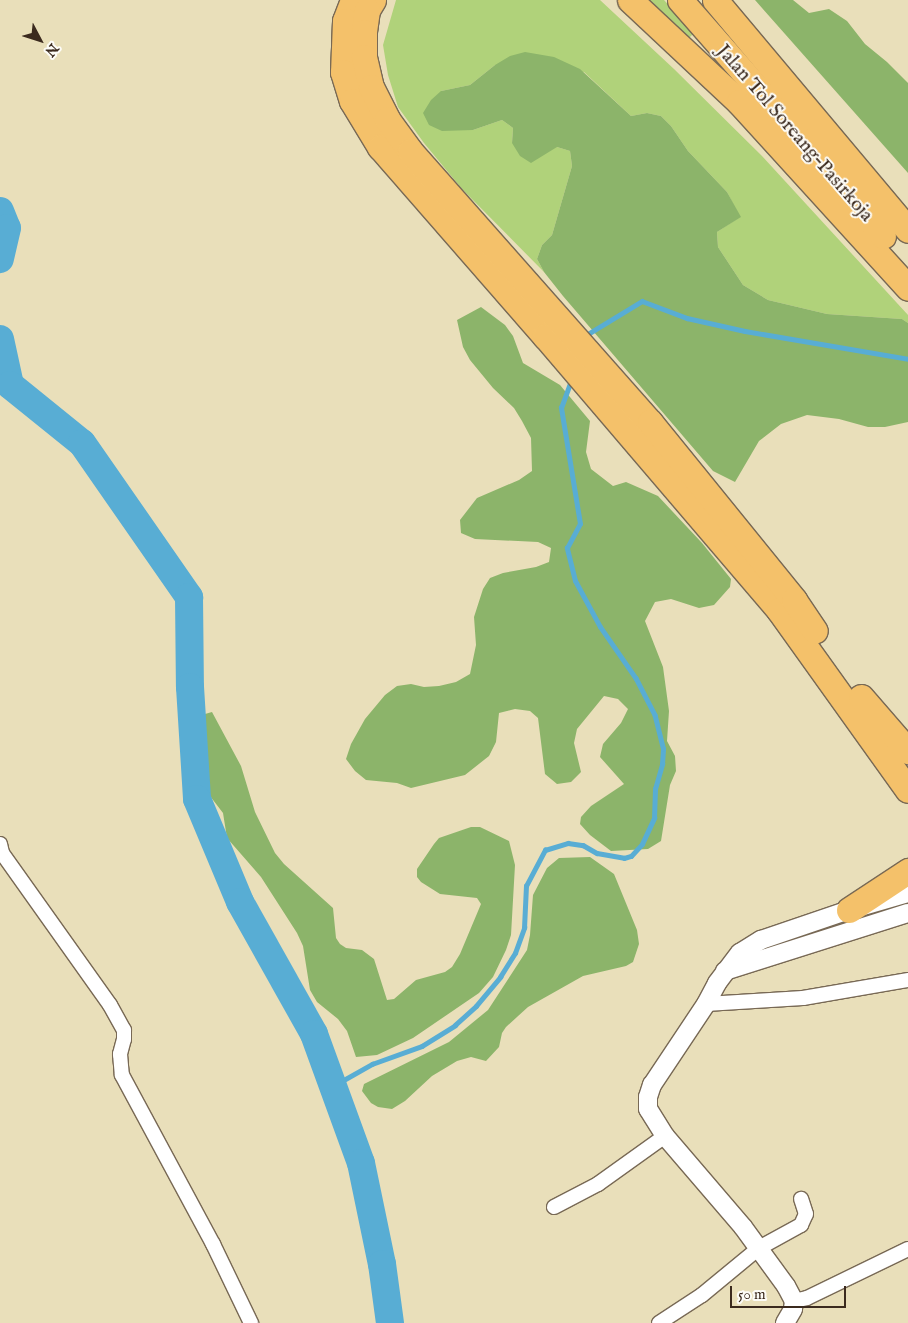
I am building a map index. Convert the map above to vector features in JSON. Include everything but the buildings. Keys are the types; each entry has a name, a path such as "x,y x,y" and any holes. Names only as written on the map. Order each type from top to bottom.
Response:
{"highway":[{"path":"353,0 345,21 344,72 352,101 380,147 549,324 613,380 794,600 908,767"},
{"path":"373,0 367,10 364,32 364,57 371,86 387,119 410,151 549,324 605,406 779,610 908,790"},
{"path":"630,0 739,102 908,288"},
{"name":"Jalan Tol Soreang–Pasirkoja","path":"680,0 840,182 908,267"},
{"name":"Jalan Tol Soreang–Pasirkoja","path":"715,0 908,230"},
{"path":"861,697 908,751"},
{"path":"880,750 908,806"},
{"path":"848,910 908,871"}],"street":[{"path":"0,844 2,852 110,1005 124,1030 120,1054 122,1075 213,1244 251,1323"},
{"path":"786,1323 793,1309 794,1301 759,1248 665,1136 648,1108 648,1097 666,1064 706,1004 725,971 740,953 762,940 848,910 908,893"},
{"path":"725,971 908,913"},
{"path":"706,1004 803,998 908,980"},
{"path":"554,1207 598,1184 665,1136"},
{"path":"659,1323 702,1295 759,1248 801,1225 806,1214 801,1199"},
{"path":"794,1301 807,1298 908,1249"}],"green space":[{"path":"396,0 600,0 674,69 762,156 908,315 908,323 902,319 827,314 768,300 743,285 718,247 717,232 740,217 727,192 688,151 671,126 661,116 647,113 631,116 584,72 495,65 470,85 441,91 473,130 502,120 513,128 512,143 557,147 570,151 572,166 552,235 542,245 537,259 544,272 462,189 424,143 398,107 388,75 383,45"},
{"path":"649,0 664,0 694,33 689,38"},
{"path":"755,0 793,0 809,13 829,9 847,21 865,44 908,83 908,173"},
{"path":"525,52 554,57 580,69 631,116 647,113 661,116 671,126 688,151 727,192 741,217 717,232 718,247 743,285 768,300 827,314 902,319 908,323 908,422 885,427 868,427 839,419 807,415 781,424 759,441 735,482 713,471 563,296 544,272 537,259 542,245 552,235 572,166 570,151 557,147 531,163 520,156 512,143 513,128 502,120 473,130 442,131 429,125 423,113 431,100 441,91 470,85 495,65 510,56"},
{"path":"481,307 505,325 513,336 523,363 560,385 590,421 586,452 591,469 613,486 626,482 658,496 702,543 731,579 730,587 714,605 699,608 671,599 655,602 645,621 663,667 669,711 667,741 675,756 676,771 670,785 661,841 648,849 611,851 590,835 580,824 581,817 591,806 624,784 600,757 603,744 621,723 628,709 618,699 604,696 577,729 574,743 581,772 571,782 557,784 545,774 538,718 530,711 515,709 499,713 496,742 489,756 465,775 411,788 397,783 366,780 355,771 346,759 351,744 365,719 385,695 397,686 411,684 424,687 439,686 456,682 470,674 476,645 474,617 483,589 490,578 549,562 551,548 538,542 475,539 461,533 460,520 477,498 519,480 532,471 531,438 522,421 514,408 493,388 470,360 463,347 457,320"},
{"path":"212,712 241,766 255,812 275,853 284,864 333,908 336,938 340,944 346,948 362,950 374,959 387,1000 394,999 416,980 445,972 452,967 460,954 481,904 477,898 440,894 421,882 417,877 417,869 434,844 439,838 471,827 480,827 509,841 515,865 511,935 493,977 479,993 413,1038 377,1055 356,1057 347,1031 338,1019 317,1002 310,990 303,946 297,933 261,877 227,838 223,813 210,796 206,782 207,767 201,746 205,714"},
{"path":"590,857 614,874 637,930 639,944 633,962 626,966 583,976 528,1007 506,1027 502,1033 499,1047 486,1061 471,1057 457,1061 432,1076 405,1101 392,1109 378,1107 371,1103 362,1091 364,1084 449,1042 488,1010 527,950 533,895 547,868 559,858"}],"waterway":[{"path":"0,211 7,228 0,259"},
{"path":"586,338 588,334 642,301 687,318 745,331 908,359"},
{"path":"0,339 10,385 82,443 189,597 190,687 197,799 240,902 314,1034 361,1163 382,1264 390,1323"},
{"path":"333,1086 372,1064 422,1046 455,1025 476,1006 500,977 515,953 524,928 526,886 545,850 568,843 583,845 597,853 624,858 631,856 642,844 654,818 655,789 662,764 663,749 655,716 636,679 600,627 575,581 567,548 580,524 561,408 572,378"}]}
